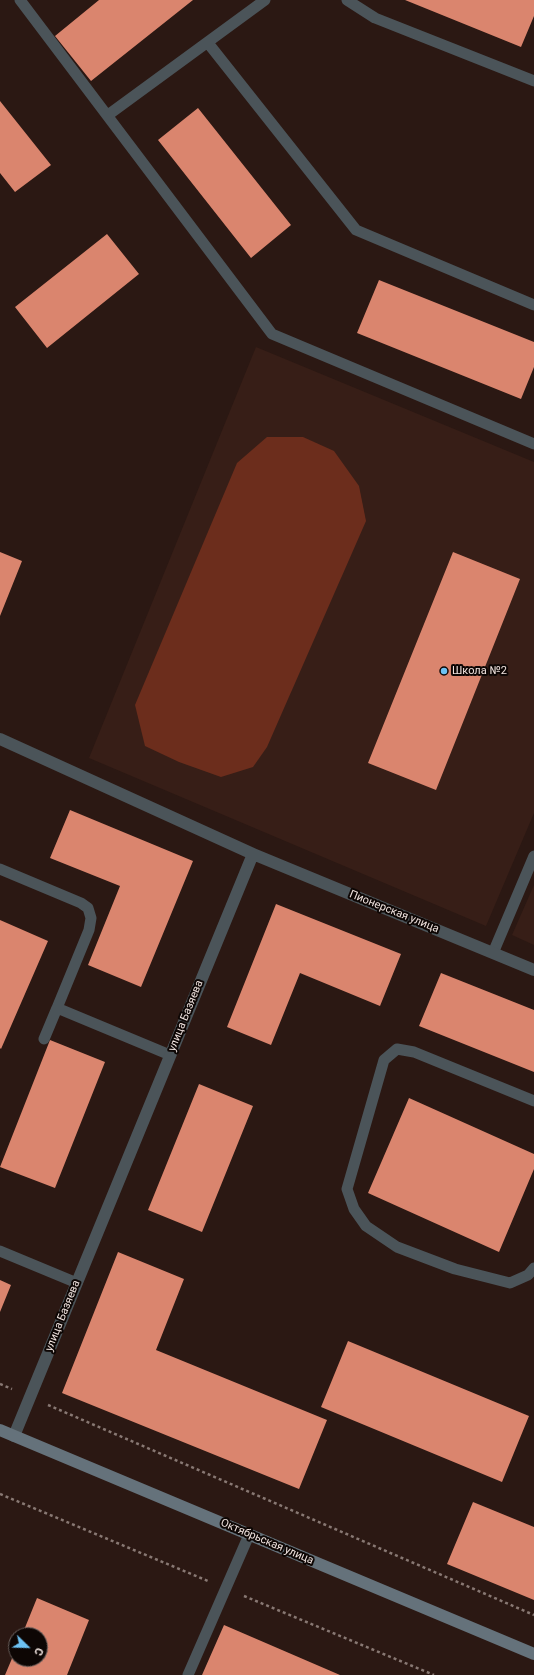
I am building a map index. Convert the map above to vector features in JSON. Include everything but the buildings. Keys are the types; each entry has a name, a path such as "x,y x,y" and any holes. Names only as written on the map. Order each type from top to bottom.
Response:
{"street":[{"path":"0,739 253,854"},
{"name":"Пионерская улица","path":"253,854 534,970"},
{"name":"улица Базяева","path":"14,1436 253,854"},
{"name":"Октябрьская улица","path":"0,1430 534,1654"}],"lane":[{"path":"20,0 272,334 534,444"},
{"path":"108,115 265,0"},
{"path":"347,0 375,18 534,81"},
{"path":"208,43 356,230 534,304"},
{"path":"493,953 534,856"},
{"path":"0,869 81,903 88,908 91,918 89,930 44,1039"},
{"path":"57,1008 170,1055"},
{"path":"534,1101 414,1052 397,1049 384,1060 347,1189 354,1209 366,1226 397,1247 455,1269 510,1282 528,1275 534,1268"},
{"path":"0,1250 77,1283"},
{"path":"188,1675 249,1534"}],"path":[{"path":"0,1384 534,1615"}],"shaded area":[{"path":"256,347 534,462 534,813 486,926 89,758"},
{"path":"267,437 303,437 334,451 359,486 366,521 267,747 253,767 221,777 179,762 145,746 135,705 237,463"},
{"path":"534,885 534,945 512,935"}],"place":[{"name":"Школа №2","path":"444,671"}]}
